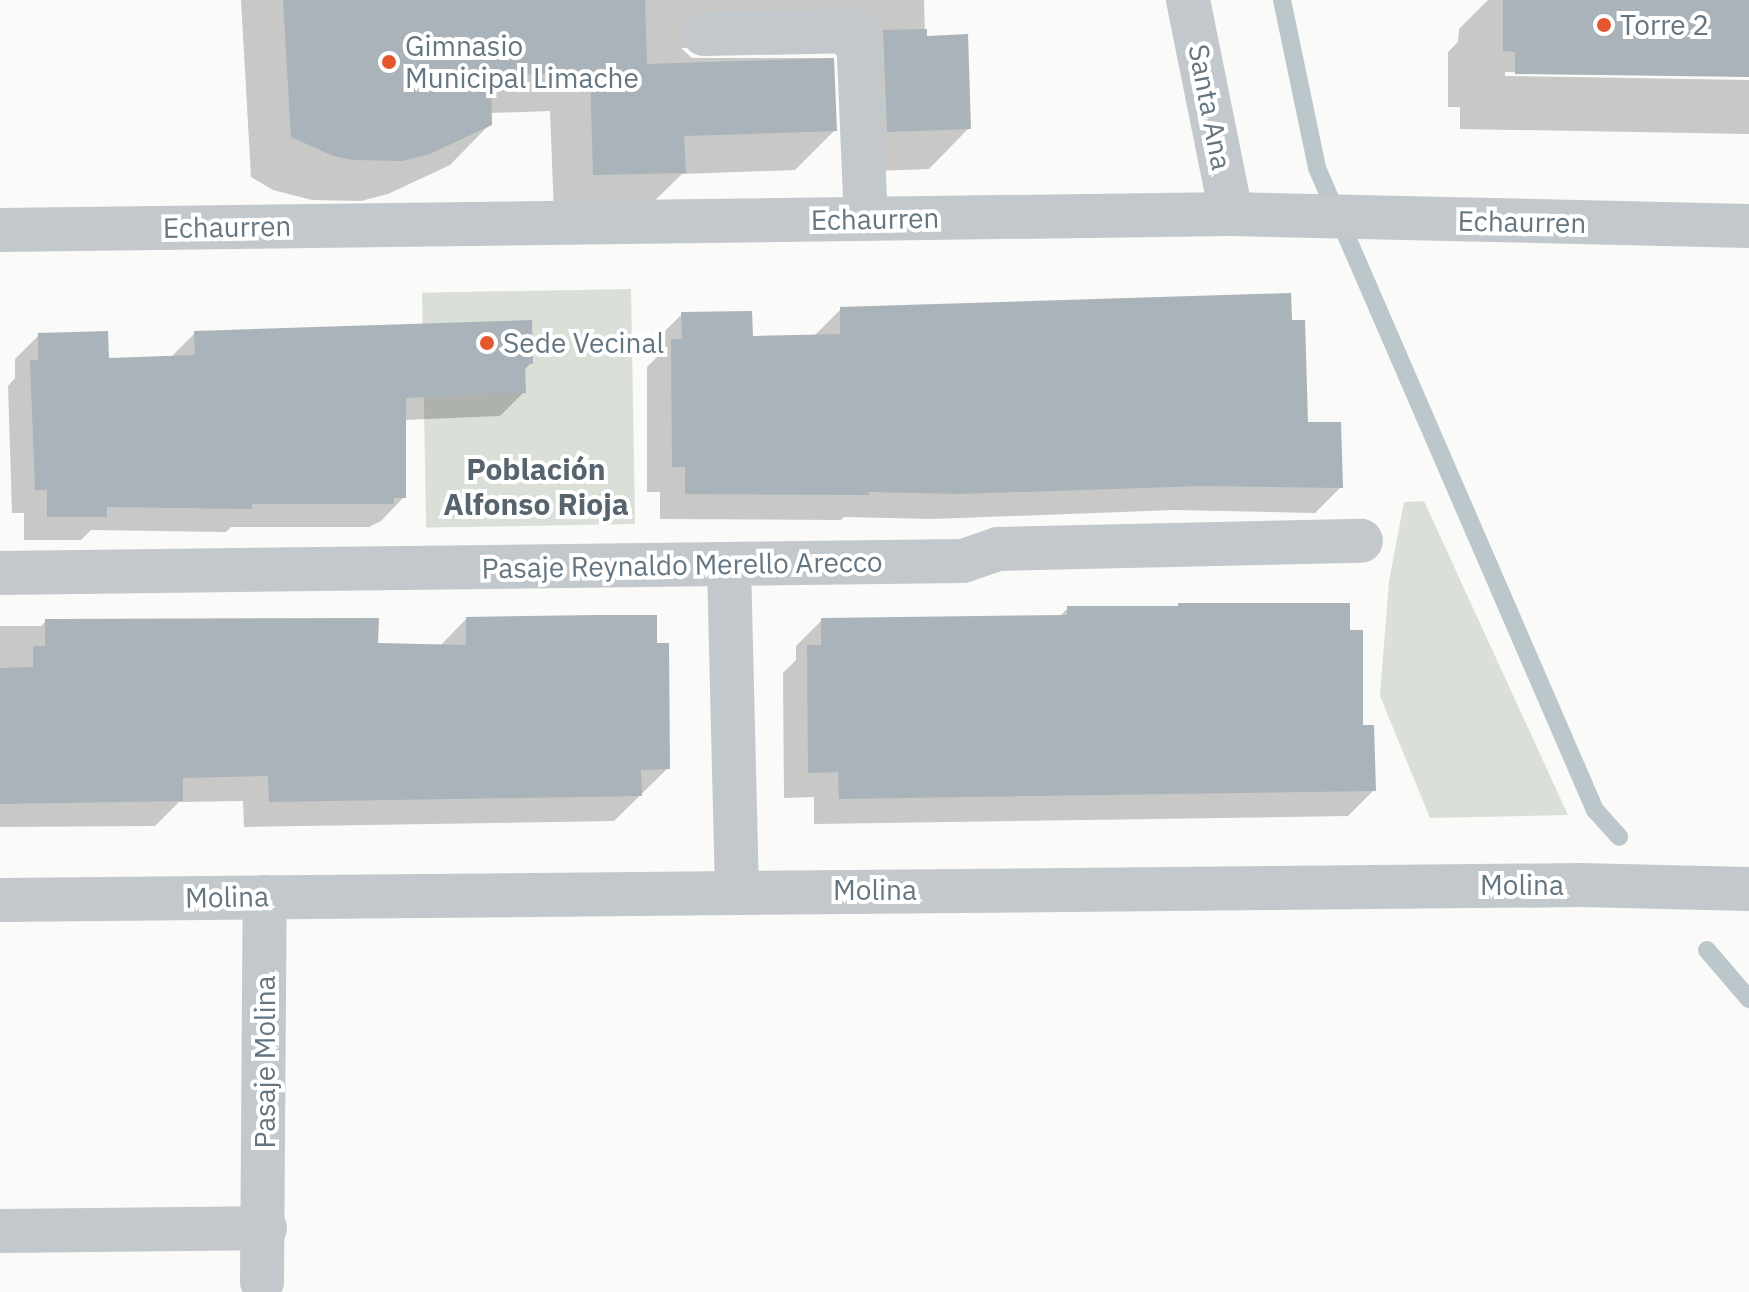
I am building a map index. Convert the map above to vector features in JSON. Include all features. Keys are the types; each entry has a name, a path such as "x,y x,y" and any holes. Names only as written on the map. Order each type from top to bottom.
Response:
{"street":[{"name":"Santa Ana","path":"1188,0 1231,214"},
{"path":"704,34 858,31 866,219"},
{"name":"Echaurren","path":"0,230 1231,214 1749,226"},
{"name":"Pasaje Reynaldo Merello Arecco","path":"0,573 963,561 998,549 1361,541"},
{"path":"729,565 737,891"},
{"name":"Molina","path":"0,900 1580,885 1749,889"},
{"name":"Pasaje Molina","path":"262,1282 265,1228 265,897"},
{"path":"0,1231 265,1228"}],"shaded area":[{"path":"631,289 635,524 426,528 422,293"},
{"path":"1424,501 1568,815 1430,818 1380,696 1389,581 1404,502"}],"building":[{"path":"283,0 645,0 647,64 834,58 837,131 684,136 686,173 593,175 590,72 491,76 492,125 430,154 402,161 353,160 333,156 291,137"},
{"name":"Torre 2","path":"1503,0 1749,0 1749,77 1515,74 1515,52 1503,51"},
{"path":"927,29 927,36 968,34 971,129 887,132 883,30"},
{"path":"1291,293 1292,320 1305,320 1308,422 1341,422 1343,488 1201,486 960,494 685,494 685,467 672,467 671,339 682,339 681,312 752,311 753,336 840,334 840,307"},
{"path":"532,320 533,364 525,364 526,393 406,398 406,498 394,498 394,504 252,504 252,509 107,507 107,517 47,517 47,490 35,490 30,360 38,360 38,333 108,331 109,358 195,355 194,331"},
{"path":"1178,603 1350,603 1350,630 1363,630 1363,725 1374,725 1376,791 839,799 838,772 808,773 807,645 821,645 821,618 1067,615 1067,606 1178,606"},
{"path":"657,615 657,643 669,643 670,769 641,770 642,796 269,802 268,776 183,778 183,801 0,804 0,668 33,667 33,646 45,646 45,619 379,618 378,643 466,645 466,617"}],"waterway":[{"path":"1282,0 1317,168 1595,810 1619,837"},
{"path":"1707,950 1749,999"}],"place":[{"name":"Torre 2","path":"1604,25"},
{"name":"Gimnasio Municipal Limache","path":"389,62"},
{"name":"Sede Vecinal","path":"487,343"}],"district":[{"name":"Población Alfonso Rioja","path":"536,486"}]}
